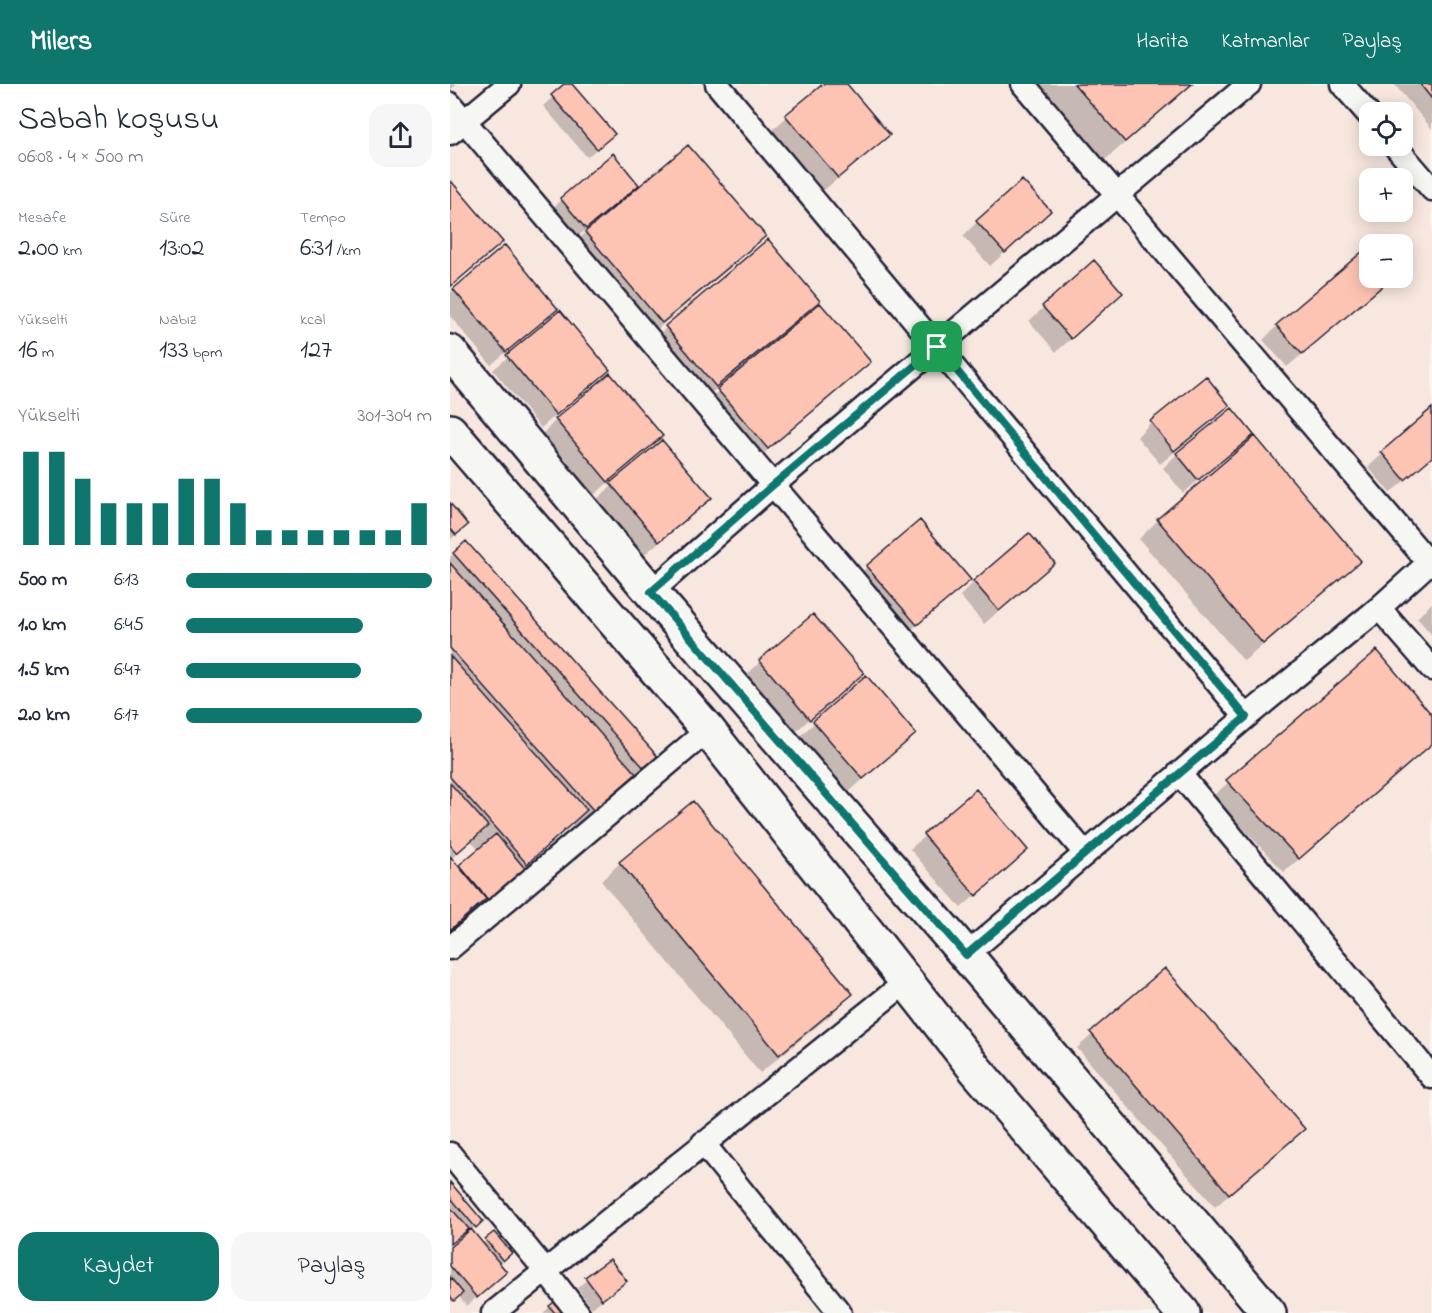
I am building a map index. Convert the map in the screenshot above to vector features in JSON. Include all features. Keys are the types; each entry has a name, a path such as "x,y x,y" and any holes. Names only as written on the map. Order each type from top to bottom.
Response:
{"main road":[{"path":"450,352 651,592 966,955 1269,1313"},
{"path":"450,431 708,730 984,1079 1183,1313"}],"street":[{"path":"457,127 509,84"},
{"path":"717,84 1246,717"},
{"path":"966,955 1179,773 1379,608 1430,561 1023,84"},
{"path":"651,592 773,485 1249,84"},
{"path":"1342,84 1359,103"},
{"path":"450,104 457,127 773,485 1084,853"},
{"path":"1404,156 1432,189"},
{"path":"1379,608 1432,669"},
{"path":"450,948 708,730"},
{"path":"1179,773 1432,1077"},
{"path":"493,1313 906,982"},
{"path":"703,1143 840,1313"},
{"path":"450,1154 578,1313"}],"shaded area":[{"path":"450,84 1432,84 1432,1313 450,1313"}],"building":[{"path":"564,84 572,84 615,134 597,149 551,95"},
{"path":"823,84 847,84 890,135 838,178 785,115"},
{"path":"1074,84 1192,84 1125,142"},
{"path":"1420,84 1432,84 1432,99"},
{"path":"688,145 766,236 662,323 585,232"},
{"path":"613,153 639,185 586,229 560,198"},
{"path":"1022,180 1051,211 1005,253 976,221"},
{"path":"450,182 503,242 450,287"},
{"path":"768,239 820,301 716,387 665,326"},
{"path":"505,245 558,309 506,352 453,289"},
{"path":"1359,254 1359,288 1380,288 1302,354 1276,325"},
{"path":"1094,260 1123,293 1071,339 1042,306"},
{"path":"820,303 871,362 768,449 717,389"},
{"path":"560,310 610,370 556,415 506,355"},
{"path":"610,373 663,436 608,482 555,419"},
{"path":"1206,376 1230,406 1174,451 1150,421"},
{"path":"1232,408 1254,435 1198,480 1176,453"},
{"path":"1432,408 1432,457 1405,480 1381,452"},
{"path":"1255,436 1361,561 1263,644 1157,519"},
{"path":"662,440 712,498 659,542 610,483"},
{"path":"450,503 468,525 456,535 450,528"},
{"path":"920,520 971,580 917,625 866,566"},
{"path":"1029,533 1055,563 999,611 973,581"},
{"path":"466,541 658,757 645,769 453,553"},
{"path":"450,563 636,774 594,811 450,648"},
{"path":"813,614 864,673 810,720 759,660"},
{"path":"1377,650 1432,715 1432,744 1299,859 1226,780"},
{"path":"450,656 587,810 527,864 450,777"},
{"path":"866,675 916,734 863,779 813,721"},
{"path":"450,783 488,826 457,853 450,845"},
{"path":"976,789 1028,850 976,896 923,834"},
{"path":"693,801 853,994 779,1055 619,862"},
{"path":"496,834 527,871 490,902 459,865"},
{"path":"450,856 486,899 450,930"},
{"path":"1165,968 1305,1129 1229,1194 1090,1032"},
{"path":"450,1182 483,1221 476,1228 450,1197"},
{"path":"450,1207 469,1229 450,1244"},
{"path":"471,1229 507,1272 477,1298 450,1266 450,1247"},
{"path":"494,1232 512,1253 503,1261 485,1239"},
{"path":"610,1259 627,1281 602,1300 585,1277"},
{"path":"450,1277 463,1293 454,1301 450,1296"},
{"path":"557,1300 567,1313 555,1313 549,1306"}],"route":[{"path":"937,347 1246,717 966,955 651,592 773,485 937,347"}]}
